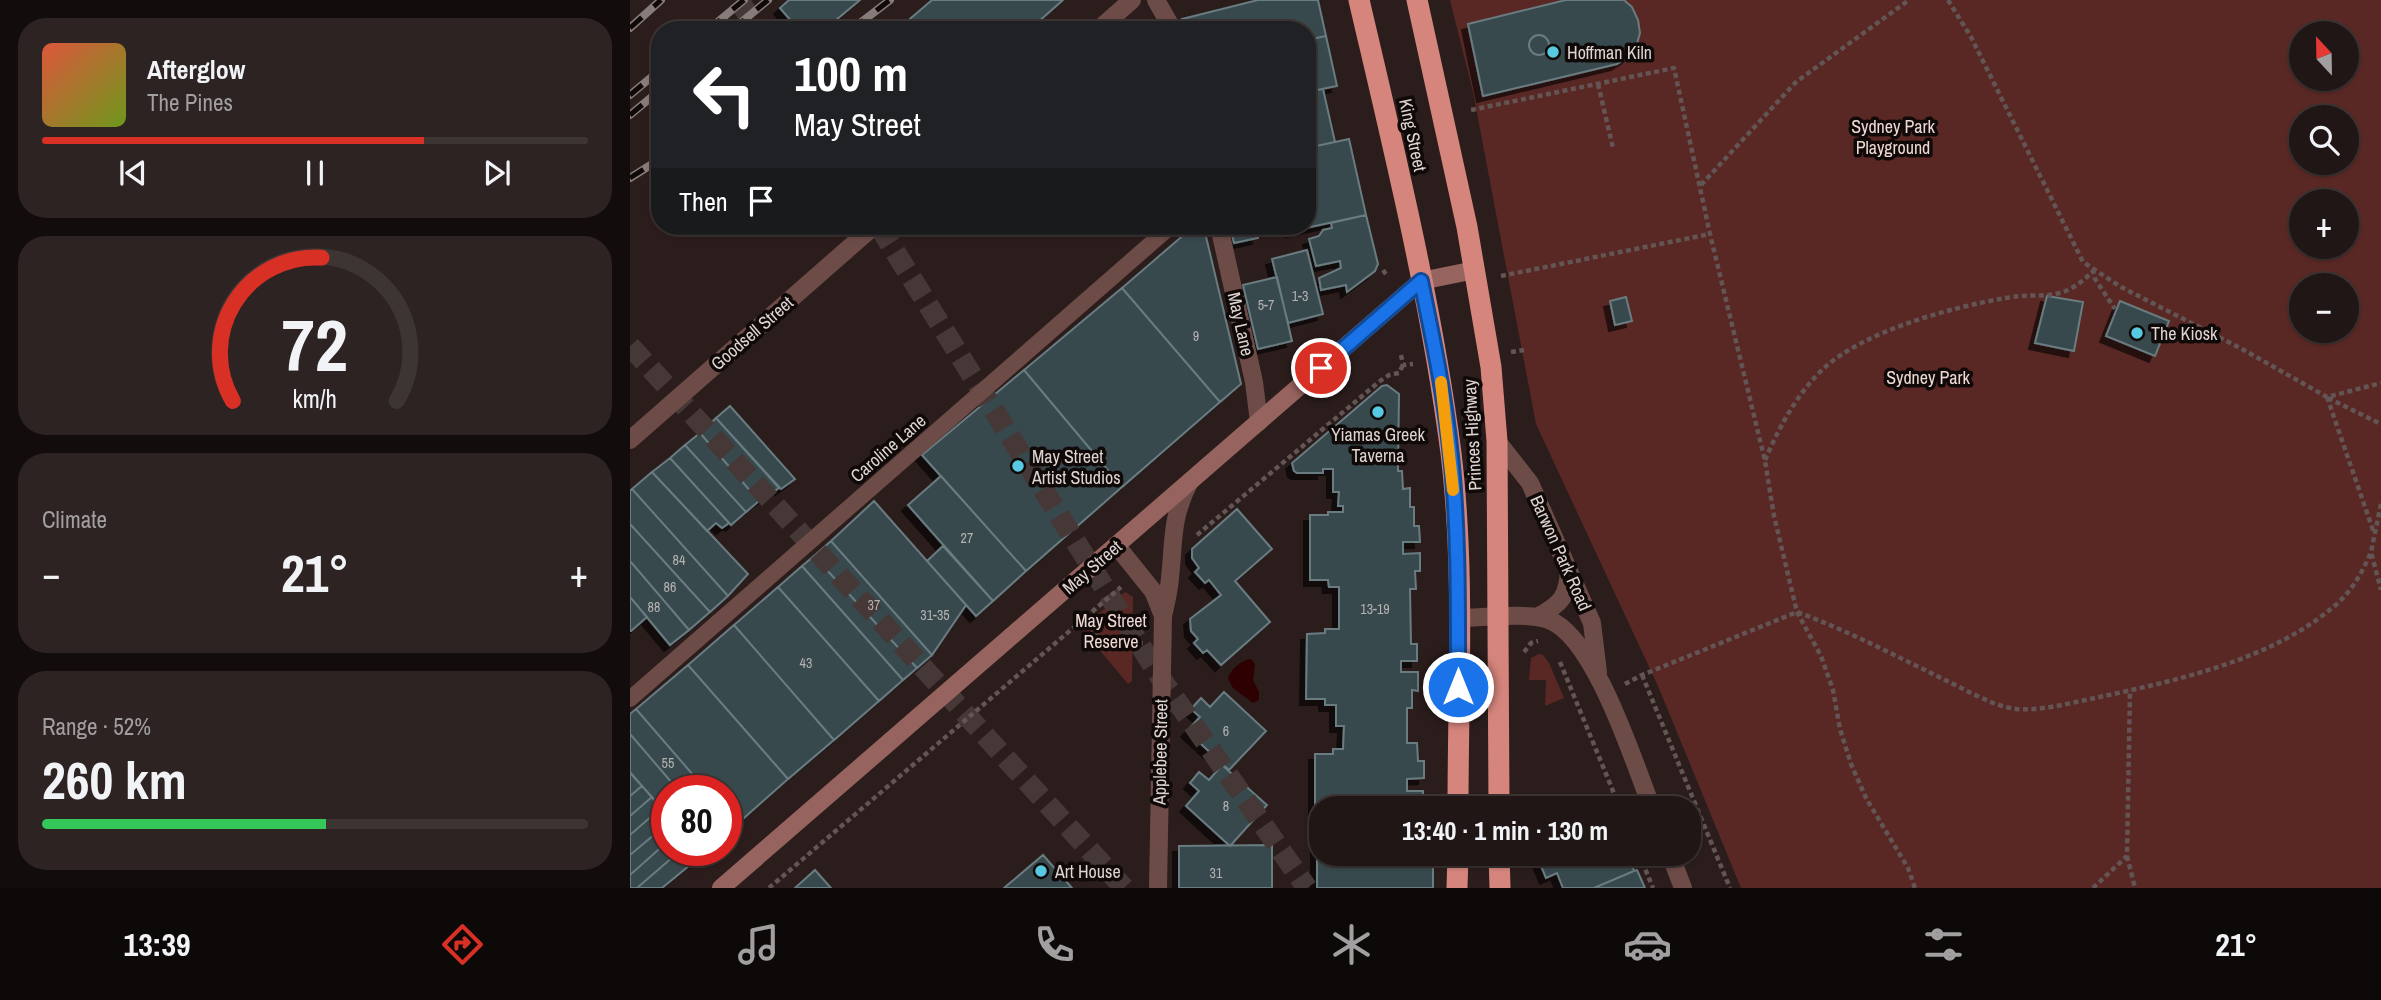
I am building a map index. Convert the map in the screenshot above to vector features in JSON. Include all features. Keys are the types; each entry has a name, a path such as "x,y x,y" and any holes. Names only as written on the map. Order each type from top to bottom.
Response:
{"highway":[{"name":"King Street","path":"1359,0 1421,281"},
{"name":"King Street","path":"1417,0 1475,270"},
{"name":"Princes Highway","path":"1475,270 1492,367 1497,441 1499,796"},
{"name":"Princes Highway","path":"1421,281 1439,373 1451,455 1457,546 1458,796"},
{"path":"1458,866 1458,888"},
{"path":"1499,866 1500,888"}],"main road":[{"name":"May Street","path":"721,888 1421,281 1475,270"}],"street":[{"path":"1108,21 1132,0"},
{"path":"1156,0 1168,21"},
{"name":"Goodsell Street","path":"630,440 864,235"},
{"name":"May Lane","path":"1221,235 1254,382 1259,422"},
{"name":"Barwon Park Road","path":"1497,441 1530,483 1569,569 1592,623 1598,676"},
{"name":"Applebee Street","path":"1158,888 1163,616 1170,578 1174,520 1189,483"},
{"name":"Applebee Street","path":"1116,545 1153,591 1163,616"},
{"path":"1537,617 1548,611 1564,595 1568,588 1569,569"},
{"name":"Barwon Park Road","path":"1458,618 1537,617 1566,630 1598,676 1646,796"},
{"path":"1675,866 1683,888"}],"lane":[{"name":"Caroline Lane","path":"630,699 1161,235"}],"path":[{"path":"1700,185 1796,82 1909,0"},
{"path":"1948,0 1971,37 2083,262 2093,271 2381,424"},
{"path":"1471,110 1674,68 1797,612 1821,656 1833,690 1840,729 1851,764 1866,798 1908,868 1915,888"},
{"path":"1598,84 1613,148"},
{"path":"1501,276 1710,233"},
{"path":"1383,270 1388,276"},
{"path":"2093,271 2095,279 2115,309"},
{"path":"1765,461 1777,432 1802,393 1821,371 1854,347 1902,326 1964,308 2007,298 2046,297 2082,282 2093,271"},
{"path":"1189,541 1380,381 1389,374 1399,373 1401,355"},
{"path":"1402,365 1415,364"},
{"path":"2327,397 2381,383"},
{"path":"2327,397 2374,533"},
{"path":"1606,695 1642,675 1797,612 1827,623 1986,699 2015,709 2059,705 2130,690 2262,651 2301,631 2334,607 2360,577 2371,552 2381,504"},
{"path":"2371,552 2381,590"},
{"name":"May Street","path":"769,888 1121,587"},
{"path":"1084,620 1104,642 1162,644"},
{"path":"1523,653 1531,643 1541,641"},
{"path":"1557,653 1615,796"},
{"path":"1642,675 1730,888"},
{"path":"2130,690 2127,856 2136,888"},
{"path":"2093,888 2127,856"},
{"path":"1644,866 1653,888"}],"green space":[{"name":"Sydney Park","path":"1450,0 2381,0 2381,888 1741,888 1658,686 1536,424 1473,92"},
{"name":"May Street Reserve","path":"1125,592 1133,597 1132,681 1128,684 1081,628"},
{"path":"1539,654 1549,663 1564,698 1545,706 1546,680 1529,680 1531,658"}],"shaded area":[{"path":"1251,659 1255,664 1253,680 1259,692 1259,700 1253,703 1233,688 1228,679 1236,666"}],"building":[{"path":"789,0 860,0 835,21 791,21 780,8"},
{"path":"932,0 1063,0 1039,21 908,21"},
{"path":"1258,0 1318,0 1326,36 1316,38 1316,21 1182,19"},
{"name":"Hoffman Kiln","path":"1566,0 1624,0 1632,7 1638,20 1640,33 1636,47 1628,57 1617,64 1483,96 1468,24"},
{"path":"1539,35 1546,38 1549,45 1546,52 1539,55 1532,52 1529,45 1532,38"},
{"path":"1326,36 1337,86 1316,90 1316,38"},
{"path":"1323,89 1335,142 1316,146 1316,90"},
{"path":"1349,139 1366,215 1316,226 1316,146"},
{"path":"1366,215 1378,264 1375,271 1347,292 1346,285 1321,290 1319,278 1341,268 1340,261 1316,266 1309,239 1332,228 1331,223"},
{"path":"1184,235 1206,235 1241,384 1220,402 1122,288"},
{"path":"1232,235 1257,235 1258,238 1234,243"},
{"path":"1307,250 1323,314 1288,323 1272,259"},
{"path":"1277,277 1292,341 1258,349 1243,285"},
{"path":"1122,288 1220,402 1122,487 1024,370"},
{"path":"2047,296 2083,302 2074,351 2035,343"},
{"path":"1626,297 1632,321 1615,325 1610,301"},
{"path":"2120,301 2169,321 2155,356 2106,336"},
{"name":"May Street Artist Studios","path":"1024,370 1122,487 1026,571 922,455"},
{"path":"1387,385 1399,394 1398,471 1402,471 1403,489 1410,488 1414,526 1419,526 1420,542 1403,542 1403,554 1420,553 1420,571 1415,571 1416,589 1410,589 1411,644 1417,644 1417,661 1401,661 1401,672 1418,672 1418,691 1412,690 1412,708 1407,708 1407,743 1417,743 1418,761 1424,761 1424,778 1407,779 1407,791 1423,791 1423,796 1315,796 1315,754 1333,754 1333,749 1343,749 1344,726 1336,726 1336,705 1325,705 1325,699 1306,699 1307,634 1325,633 1325,629 1339,629 1339,587 1329,587 1328,580 1310,580 1310,515 1343,512 1343,506 1338,506 1339,492 1333,492 1333,469 1323,469 1323,473 1297,473 1292,463 1382,386"},
{"path":"730,406 795,479 781,489 716,418"},
{"path":"716,418 779,488 759,501 700,433"},
{"path":"700,433 759,501 746,512 685,445"},
{"path":"685,445 746,512 731,525 670,458"},
{"path":"670,458 729,523 722,528 716,523 707,531 652,472"},
{"path":"652,472 748,574 728,596 632,489"},
{"path":"941,476 1026,571 993,601 908,505"},
{"path":"632,489 728,596 710,612 630,524"},
{"path":"874,501 966,605 932,655 831,541"},
{"path":"1237,509 1272,549 1235,581 1270,622 1221,665 1207,650 1203,653 1194,643 1198,639 1191,631 1190,619 1221,595 1209,580 1205,583 1195,572 1199,568 1192,558 1192,549"},
{"path":"630,524 710,612 689,630 630,561"},
{"path":"831,541 932,655 917,668 814,556"},
{"path":"943,546 993,601 976,616 927,561"},
{"path":"814,556 917,668 903,680 802,566"},
{"path":"630,561 689,630 670,645 630,597"},
{"path":"802,566 903,680 879,701 778,587"},
{"path":"778,587 879,701 834,740 734,625"},
{"path":"630,597 647,617 631,631 630,631"},
{"path":"734,625 834,740 788,779 688,665"},
{"path":"688,665 788,779 742,820 742,775 693,775 636,709"},
{"path":"1224,692 1266,731 1229,770 1187,731 1200,717 1191,709 1201,698 1210,707"},
{"path":"636,709 693,775 665,775 630,734 630,714"},
{"path":"630,734 665,775 651,775 651,796 630,772"},
{"path":"1222,765 1267,805 1230,846 1186,806 1199,791 1190,783 1199,772 1209,780"},
{"path":"630,775 642,786 630,796"},
{"path":"642,786 651,798 630,816 630,796"},
{"path":"651,798 651,817 630,835 630,816"},
{"path":"651,817 651,837 630,855 630,835"},
{"path":"651,837 651,856 630,875 630,855"},
{"path":"1272,845 1272,888 1179,888 1179,846"},
{"name":"Art House","path":"1043,855 1072,888 1004,888"},
{"path":"651,856 651,866 662,866 637,888 630,888 630,875"},
{"path":"662,866 689,866 662,888 637,888"},
{"path":"1317,866 1433,866 1433,888 1317,888"},
{"path":"1541,866 1632,866 1634,871 1594,888 1563,888 1557,873 1546,878"},
{"path":"815,870 831,888 795,888"},
{"path":"1637,870 1645,888 1594,888 1634,871"}],"tunnel":[{"path":"739,0 752,21"},
{"path":"885,235 1160,677 1307,888"},
{"path":"630,346 1124,888"}],"railway":[{"path":"630,28 661,0"},
{"path":"719,21 744,0"},
{"path":"743,21 768,0"},
{"path":"863,21 890,0"},
{"path":"630,95 651,78"},
{"path":"630,115 651,98"},
{"path":"630,178 651,165"}],"slow traffic":[{"path":"1441,382 1453,490"}],"place":[{"name":"Hoffman Kiln","path":"1553,52"},
{"name":"The Kiosk","path":"2137,333"},
{"name":"Yiamas Greek Taverna","path":"1378,412"},
{"name":"May Street Artist Studios","path":"1018,466"},
{"name":"Art House","path":"1041,871"}],"route":[{"path":"1321,368 1421,281 1439,373 1451,455 1458,556 1458,687"}],"park label":[{"name":"Sydney Park Playground","path":"1893,136"}]}
